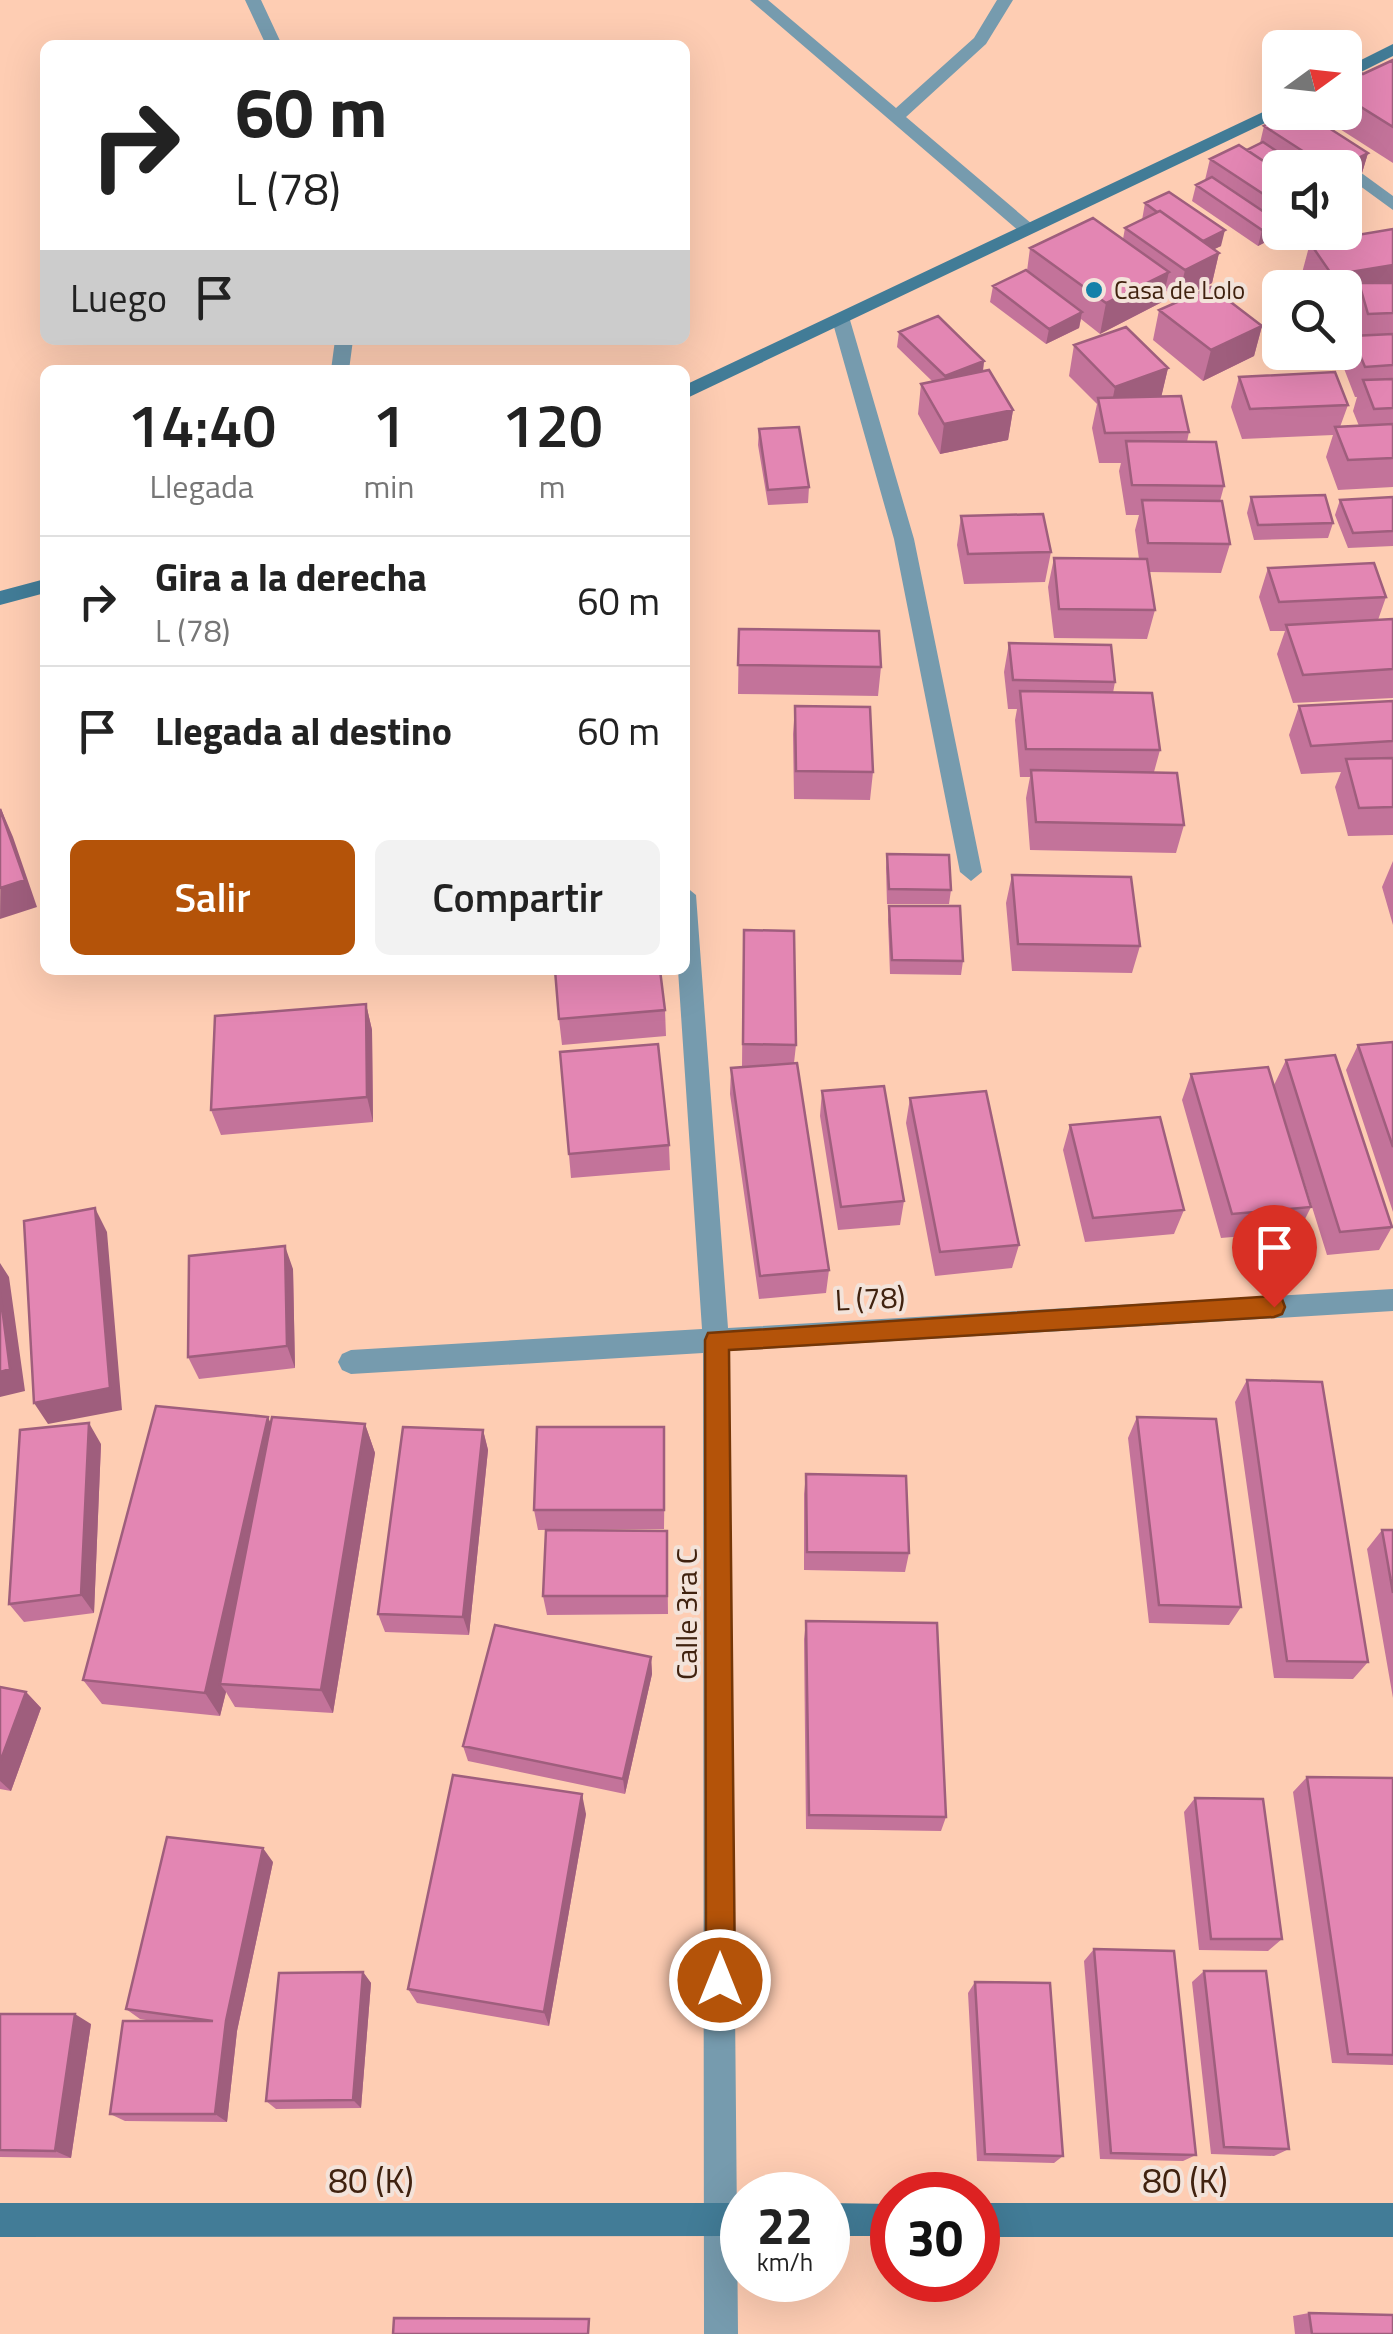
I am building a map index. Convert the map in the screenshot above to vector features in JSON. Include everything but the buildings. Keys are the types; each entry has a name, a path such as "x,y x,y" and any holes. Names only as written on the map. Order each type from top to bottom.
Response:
{"street":[{"path":"253,0 272,40"},
{"path":"758,0 1026,228"},
{"path":"896,117 980,41 1005,0"},
{"path":"1362,65 1393,49"},
{"path":"690,391 1026,228 1262,123"},
{"path":"1319,146 1393,205"},
{"path":"841,320 904,540 971,872"},
{"path":"0,598 40,587"},
{"name":"Calle 3ra C","path":"690,967 716,1340 731,2172"},
{"name":"L (78)","path":"351,1362 1393,1300"},
{"name":"80 (K)","path":"0,2220 720,2220"},
{"name":"80 (K)","path":"1000,2220 1393,2220"},
{"name":"Calle 3ra C","path":"721,2334 724,2302"}],"place":[{"name":"Casa de Lolo","path":"1094,290"}],"route":[{"path":"720,1980 716,1340 1274,1307"}]}
